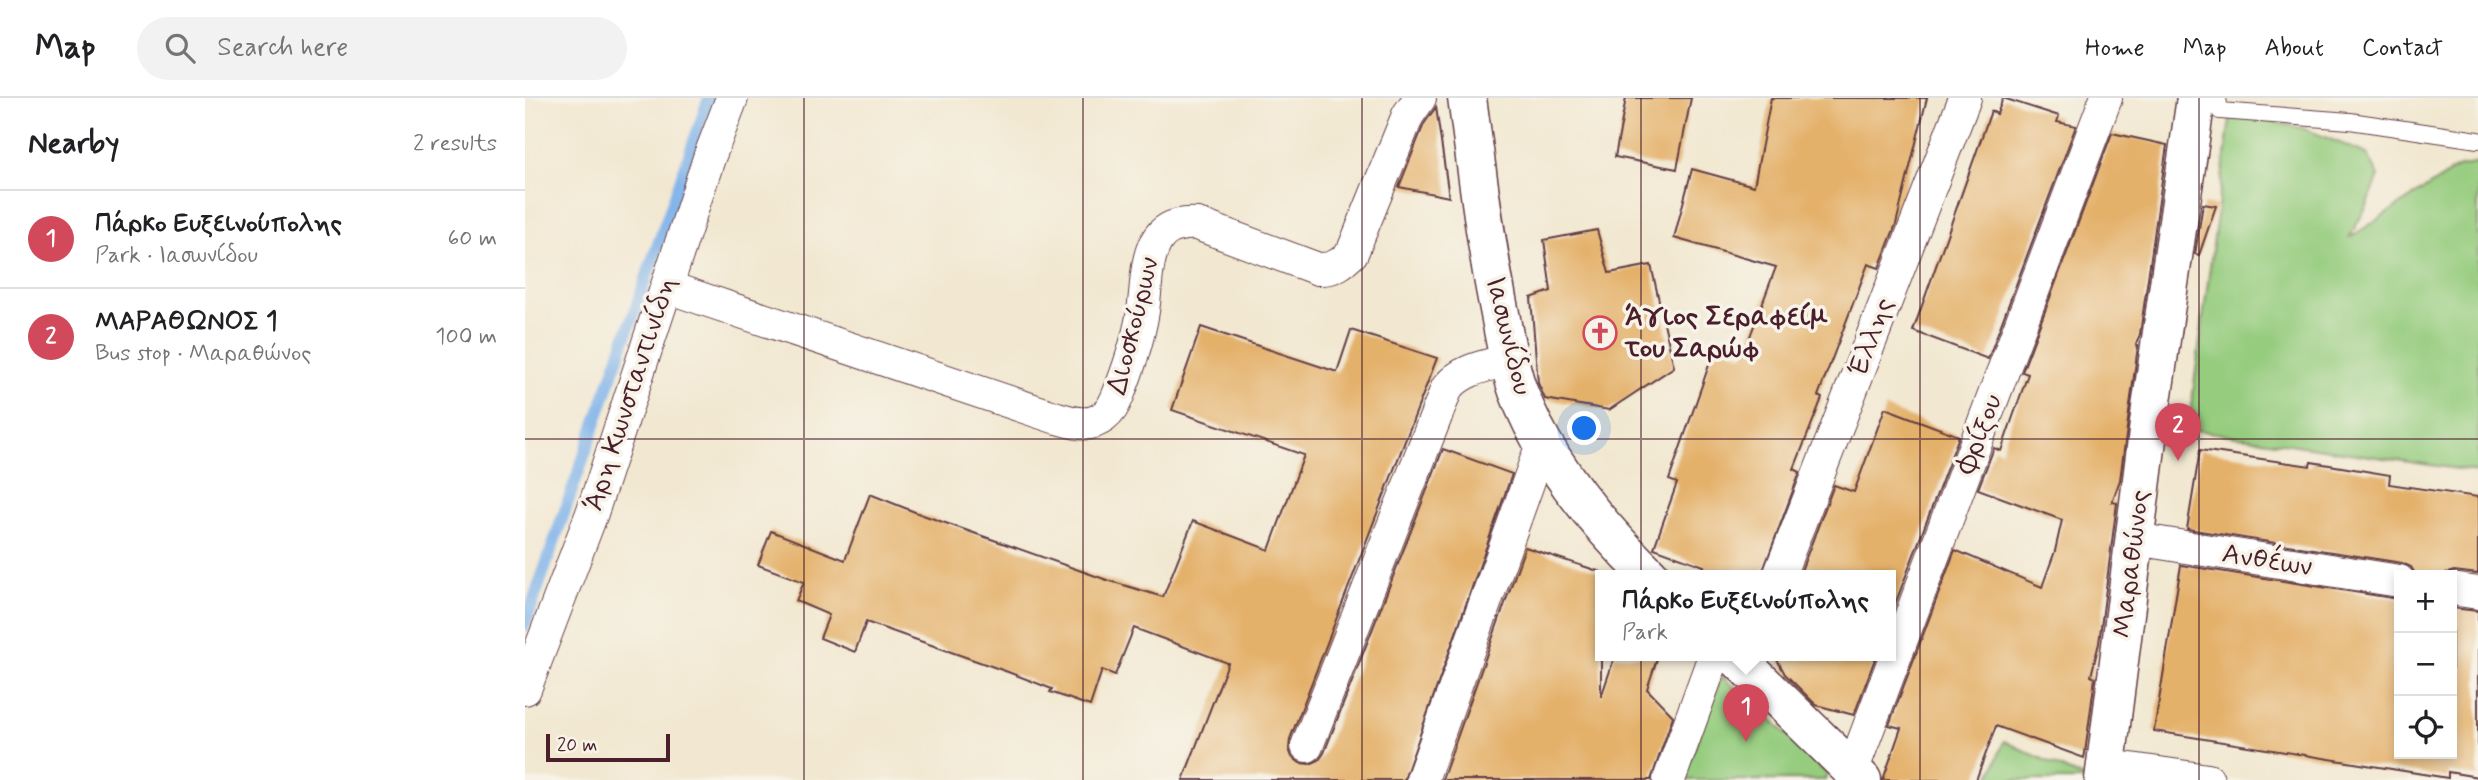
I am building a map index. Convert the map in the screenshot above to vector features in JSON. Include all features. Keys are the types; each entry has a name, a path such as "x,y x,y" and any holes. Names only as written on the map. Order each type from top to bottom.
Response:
{"street":[{"name":"Άρη Κωνσταντινίδη","path":"525,689 592,513 709,158 732,98"},
{"name":"Διοσκούρων","path":"667,286 1057,418 1092,423 1107,415 1116,401 1130,363 1143,313 1149,258 1164,231 1173,226 1197,224 1318,269 1336,267 1352,253 1408,115 1420,98"},
{"name":"Ιασωνίδου","path":"1467,98 1493,279 1509,360 1525,407 1542,441 1601,525 1644,570"},
{"name":"Έλλης","path":"1781,570 1965,98"},
{"name":"Φρίξου","path":"1896,647 2106,98"},
{"name":"Μαραθώνος","path":"2105,772 2151,408 2196,98"},
{"path":"1307,746 1444,395 1453,381 1467,372 1509,360"},
{"path":"1422,780 1542,441"},
{"name":"Ανθέων","path":"2135,539 2394,580"},
{"path":"2457,590 2478,593"},
{"path":"1669,780 1734,661"},
{"path":"1737,661 1848,772"},
{"name":"Φρίξου","path":"1848,772 1890,661"},
{"path":"2105,772 2117,768 2208,780"}],"lane":[{"path":"2218,98 2220,111 2350,121 2478,140"}],"green space":[{"path":"2231,112 2305,129 2367,154 2379,176 2368,204 2349,238 2459,167 2478,163 2478,472 2188,429"},
{"path":"1721,676 1762,710 1827,774 1825,780 1683,780"},
{"path":"2004,741 2085,779 2085,780 1989,780"}],"building":[{"path":"1626,98 1691,98 1677,169 1615,157"},
{"path":"1771,98 1927,98 1896,224 1879,268 1868,264 1818,396 1822,398 1794,469 1800,472 1763,570 1703,570 1704,566 1654,548 1677,483 1669,480 1716,345 1743,355 1776,267 1674,238 1692,169 1754,186"},
{"path":"2003,98 2059,116 2057,122 2076,126 1988,359 1913,331 1991,111 1997,114"},
{"path":"1436,107 1449,197 1399,187 1424,124"},
{"path":"2112,133 2167,145 2140,334 2136,345 2138,346 2120,480 2112,502 2117,503 2099,643 2091,676 2095,678 2084,758 1996,726 1976,780 1883,780 1901,728 1889,725 1955,550 2042,587 2055,551 2062,520 1978,489 1994,448 2001,451 2028,374 2022,372"},
{"path":"2203,204 2216,206 2199,255 2195,254"},
{"name":"Άγιος Σεραφείμ του Σαρώφ","path":"1597,230 1609,273 1651,265 1674,367 1609,410 1545,399 1538,383 1531,298 1551,291 1544,240"},
{"path":"1201,327 1337,372 1351,330 1437,358 1290,739 1292,757 1300,763 1310,764 1319,760 1324,753 1443,449 1512,474 1404,780 1183,780 1228,663 1134,628 1115,675 1102,670 1090,706 1050,692 1052,689 1008,672 866,622 855,652 820,638 829,615 796,601 804,582 758,565 771,531 845,560 870,494 1107,580 1163,597 1193,521 1269,550 1304,455 1172,410"},
{"path":"1885,408 1959,436 1896,602 1896,570 1801,570 1834,485 1854,492"},
{"path":"2200,450 2310,466 2311,462 2390,475 2389,484 2478,497 2478,574 2457,570 2413,570 2402,563 2187,529"},
{"path":"1525,547 1595,570 1595,661 1601,661 1601,697 1613,661 1656,661 1647,689 1673,716 1651,780 1442,780"},
{"path":"2181,565 2394,598 2394,759 2457,759 2457,609 2478,611 2478,777 2448,772 2448,778 2154,731"},
{"path":"1778,661 1874,661 1854,715 1816,705 1785,674"}],"waterway":[{"path":"525,625 709,98"}],"place":[{"name":"Άγιος Σεραφείμ του Σαρώφ","path":"1600,333"},
{"name":"ΜΑΡΑΘΩΝΟΣ 1","path":"2178,461"},
{"name":"Πάρκο Ευξεινούπολης","path":"1746,742"}]}
